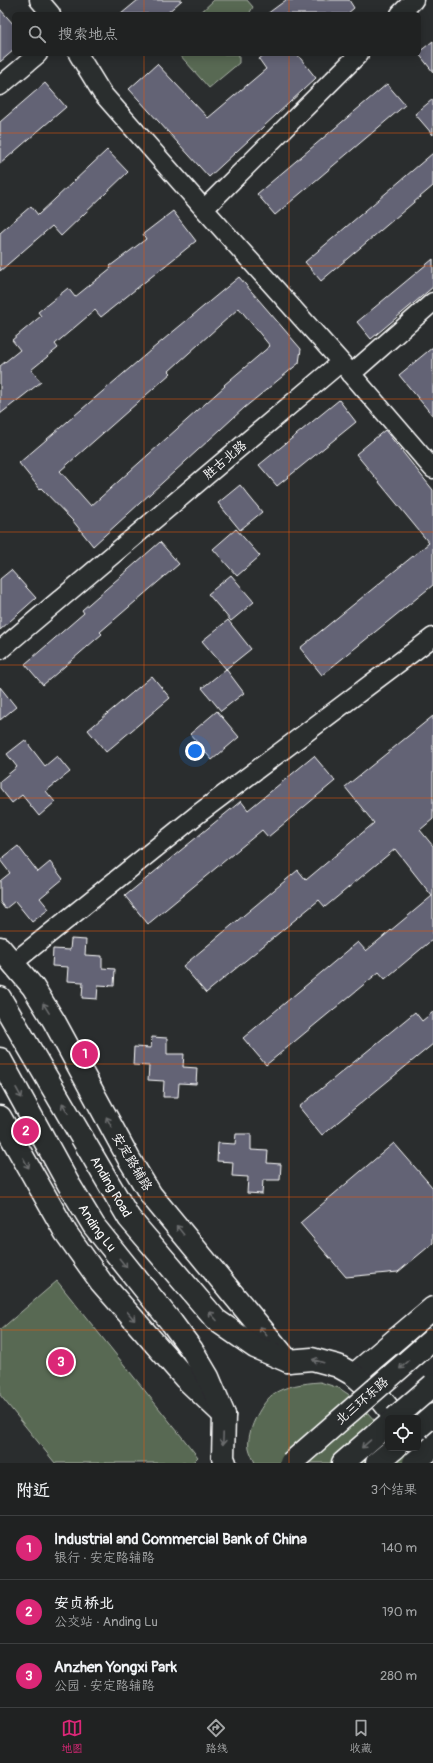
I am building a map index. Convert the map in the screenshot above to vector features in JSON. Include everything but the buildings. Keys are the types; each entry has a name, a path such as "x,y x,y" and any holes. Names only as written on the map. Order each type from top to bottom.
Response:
{"main road":[{"name":"安定路辅路","path":"6,956 33,987 54,1021 129,1159 151,1195 288,1361"},
{"name":"Anding Road","path":"0,998 129,1218 216,1320 255,1347 288,1361"},
{"name":"Anding Lu","path":"0,1059 94,1226 192,1350 212,1385 224,1415"},
{"path":"0,1117 66,1233 101,1282 185,1378 224,1415 223,1458 225,1463"},
{"path":"354,1375 433,1308"},
{"name":"北三环东路","path":"291,1463 433,1339"},
{"path":"288,1361 312,1359 338,1366 354,1375 381,1399 394,1415"},
{"path":"399,1415 433,1385"},
{"path":"421,1425 433,1415"},
{"path":"343,1463 385,1427"},
{"path":"414,1463 433,1447"},
{"path":"421,1448 432,1463"},
{"path":"377,1463 391,1451"}],"street":[{"path":"39,0 49,12"},
{"path":"402,12 414,0"},
{"path":"0,86 36,56"},
{"path":"79,56 102,93 346,368 433,469"},
{"path":"204,209 358,56"},
{"name":"胜古北路","path":"0,650 346,368 433,302"},
{"path":"6,956 433,637"}],"green space":[{"path":"214,0 247,0 253,7 250,12 201,12"},
{"path":"181,56 239,56 239,63 209,88"},
{"path":"57,1281 198,1457 192,1463 55,1463 0,1395 0,1330"},
{"path":"320,1382 339,1388 354,1398 385,1432 385,1451 404,1451 415,1463 255,1463 249,1448 249,1442 252,1427 263,1405 272,1395 282,1389 301,1384"}],"place":[{"name":"Industrial and Commercial Bank of China","path":"85,1054"},
{"name":"安贞桥北","path":"26,1131"},
{"name":"Anzhen Yongxi Park","path":"61,1362"}]}
